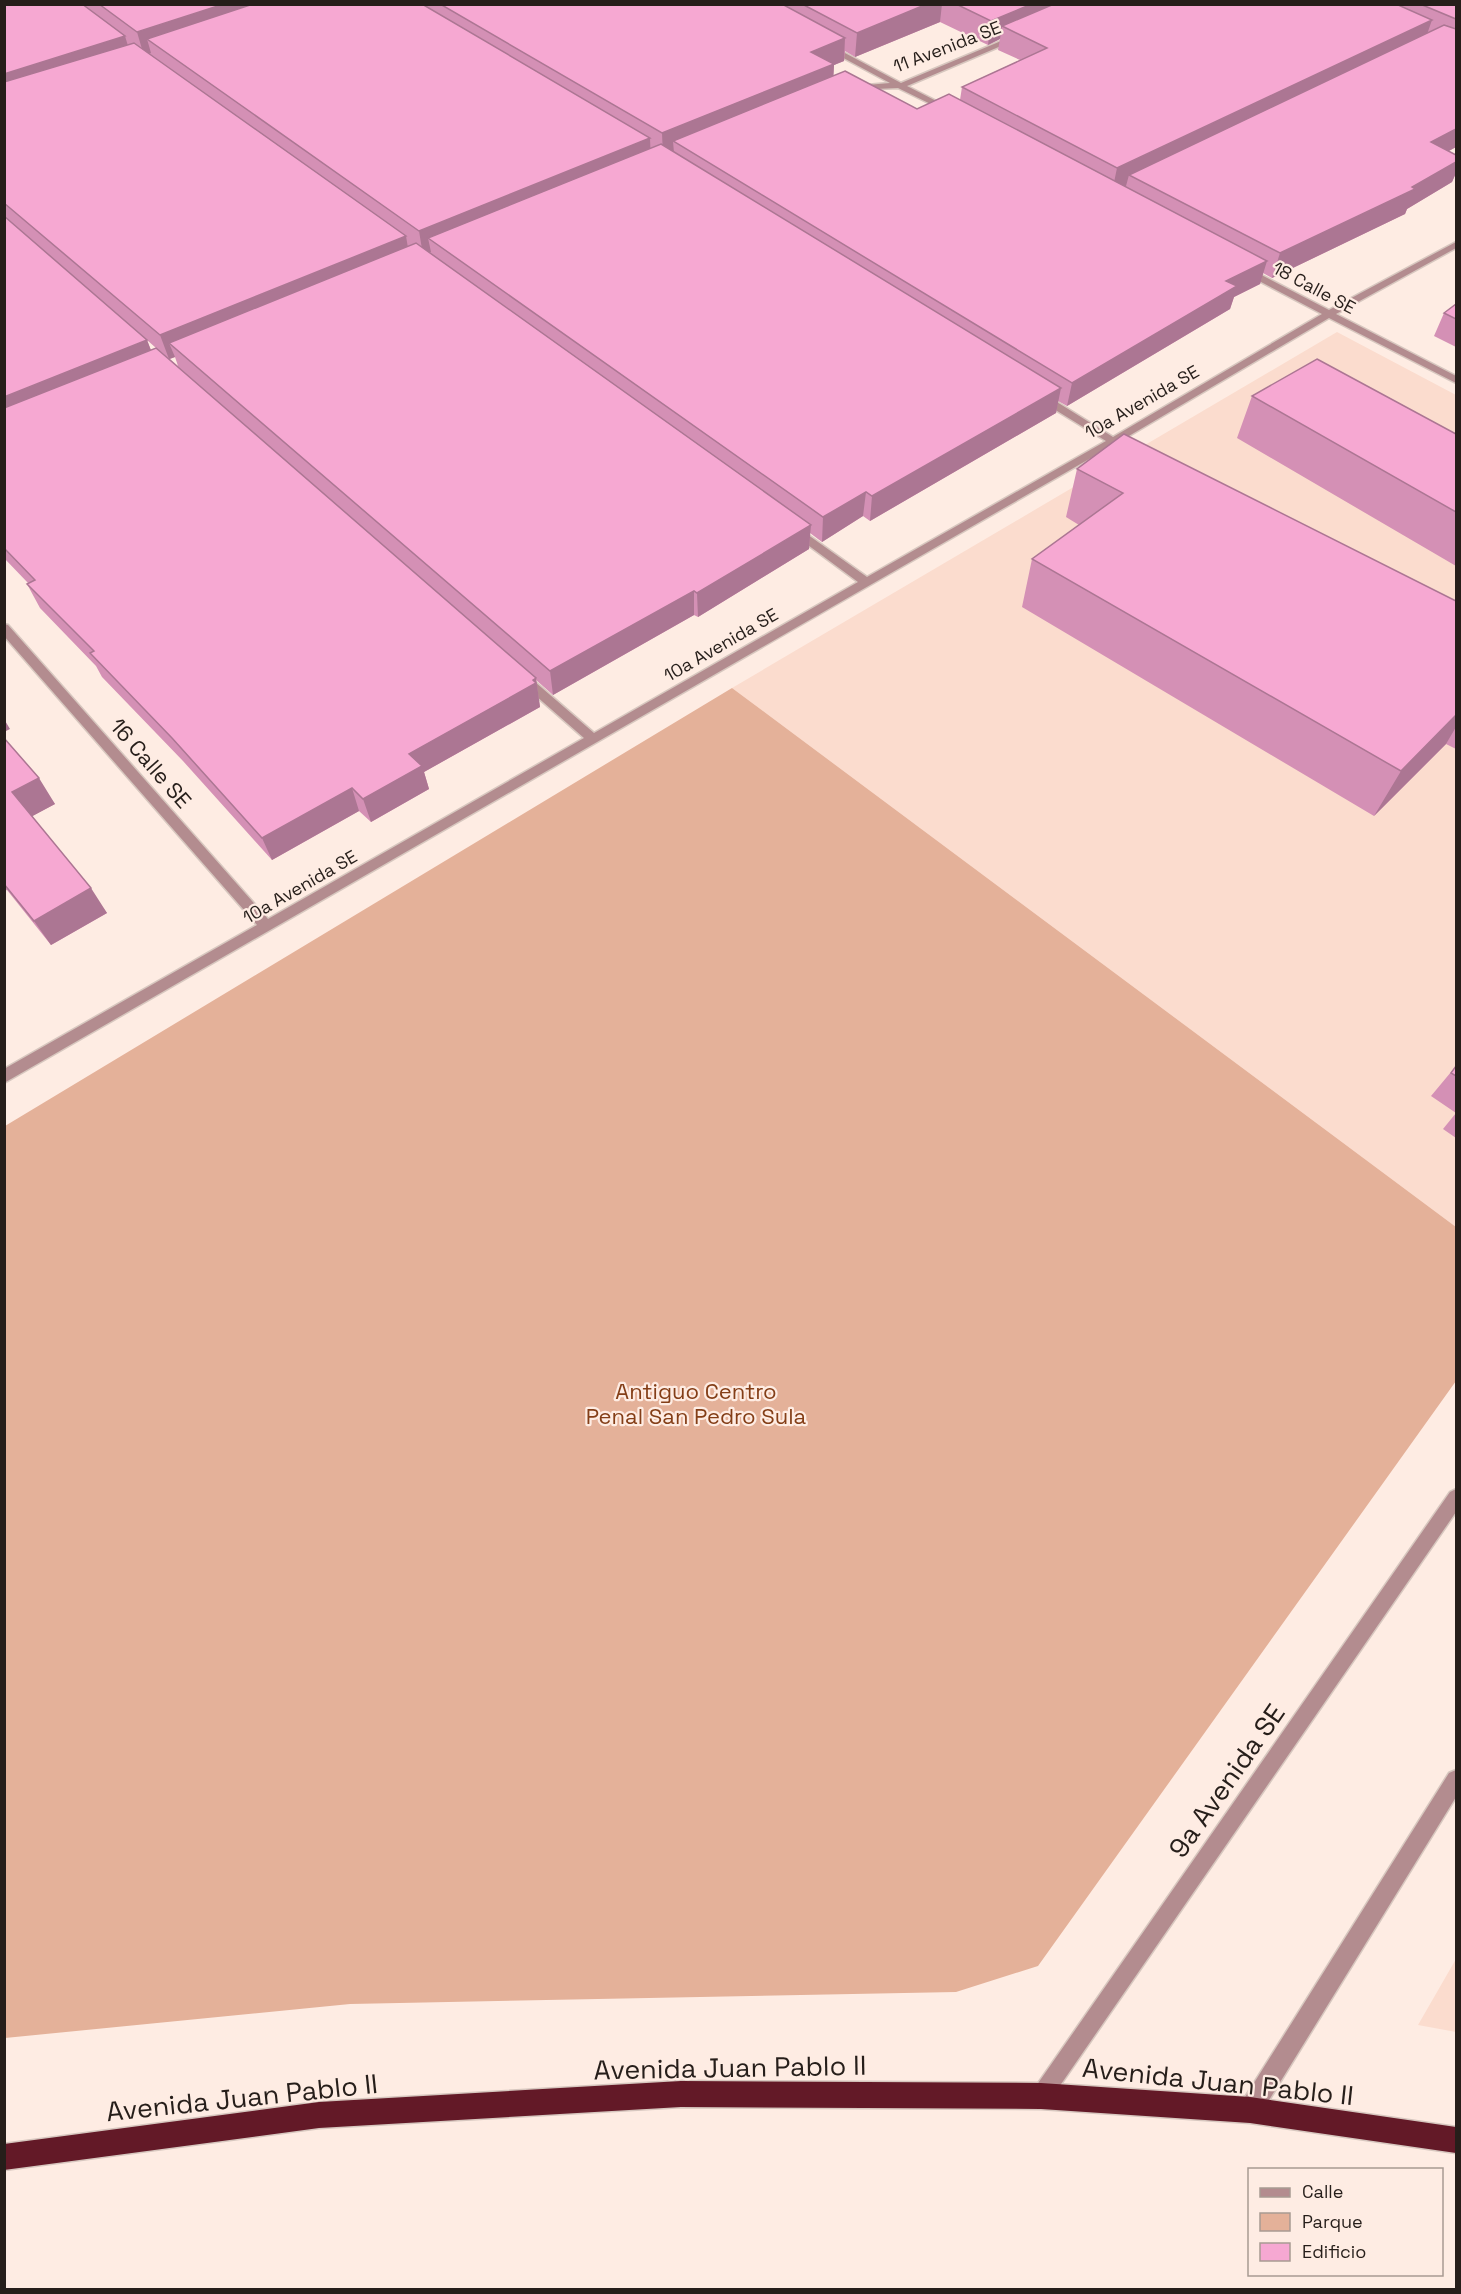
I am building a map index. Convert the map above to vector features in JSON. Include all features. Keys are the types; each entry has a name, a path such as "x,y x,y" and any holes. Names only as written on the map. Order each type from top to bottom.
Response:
{"highway":[{"name":"Avenida Juan Pablo II","path":"4,2157 330,2115 681,2094 1041,2096 1250,2110 1456,2140"}],"street":[{"name":"11 Avenida SE","path":"843,89 902,85 1028,33"},
{"path":"818,42 954,114"},
{"name":"10a Avenida SE","path":"4,1077 1113,441 1327,315 1456,245"},
{"name":"18 Calle SE","path":"1234,265 1456,380"},
{"path":"1032,391 1113,441"},
{"path":"789,526 866,582"},
{"name":"16 Calle SE","path":"4,628 267,927"},
{"path":"513,669 593,739"},
{"name":"9a Avenida SE","path":"1041,2096 1456,1498"},
{"path":"1250,2110 1456,1780"}],"shaded area":[{"path":"1337,332 1456,395 1456,1227 732,688"},
{"path":"1456,1959 1456,2032 1418,2025"}],"green space":[{"name":"Antiguo Centro Penal San Pedro Sula","path":"732,688 1456,1227 1456,1381 1038,1966 956,1992 350,2004 5,2038 5,1126"}],"building":[{"path":"4,4 82,4 125,36 4,74"},
{"path":"99,4 224,4 137,32"},
{"path":"253,4 422,4 650,138 419,231 147,39"},
{"path":"440,4 782,4 845,38 811,52 834,64 662,133"},
{"path":"802,4 927,4 857,33"},
{"path":"956,4 1032,4 991,21"},
{"path":"1054,4 1396,4 1432,20 1117,168 962,87 1047,48 1002,26"},
{"path":"1420,4 1456,4 1456,19"},
{"path":"1444,25 1456,29 1456,129 1431,142 1456,155 1456,162 1412,187 1415,189 1280,253 1129,175"},
{"path":"134,43 406,236 160,335 4,203 4,82"},
{"path":"845,71 917,109 949,94 1267,261 1226,281 1237,286 1072,383 673,141"},
{"path":"661,144 1061,388 872,496 866,492 823,517 428,238"},
{"path":"4,216 147,340 4,397"},
{"path":"416,243 811,525 697,593 694,591 550,671 169,343"},
{"path":"1456,304 1456,319 1444,313"},
{"path":"156,348 536,678 533,680 536,683 409,754 422,766 363,799 352,788 262,838 172,738 90,653 94,651 27,584 35,580 4,548 4,408"},
{"path":"1317,359 1456,434 1456,512 1252,396"},
{"path":"1124,434 1456,601 1456,715 1401,771 1032,559 1123,493 1077,469"},
{"path":"4,738 39,778 12,792 91,888 34,921 4,884"},
{"path":"1456,1066 1456,1076 1451,1073"}]}
